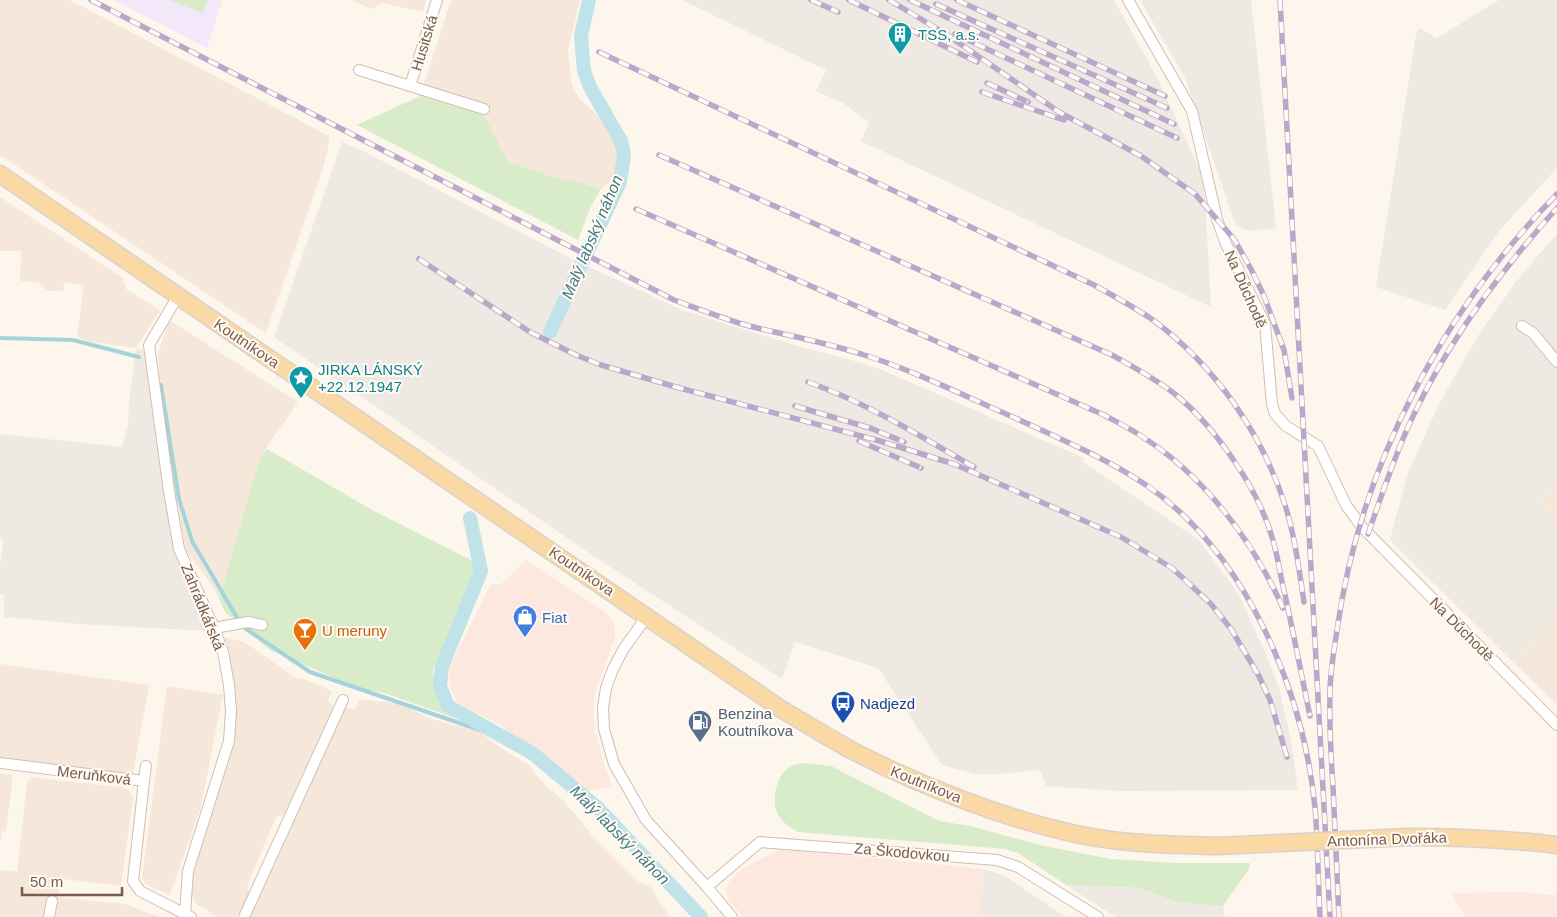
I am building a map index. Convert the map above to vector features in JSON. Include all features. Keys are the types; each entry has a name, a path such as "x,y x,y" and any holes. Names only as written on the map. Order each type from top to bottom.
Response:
{"main road":[{"name":"Koutníkova","path":"0,174 782,709 851,750 915,781 1004,813 1078,834 1155,844 1216,846"},
{"name":"Antonína Dvořáka","path":"1216,846 1447,837 1505,839 1557,845"}],"street":[{"name":"Husitská","path":"410,86 437,0"},
{"name":"Na Důchodě","path":"1128,0 1192,111 1217,219 1226,244 1265,324 1272,404 1275,414 1286,426 1318,446 1346,505 1362,527 1556,722"},
{"name":"Husitská","path":"359,70 484,109"},
{"name":"Zahrádkářská","path":"178,296 149,345 179,549 223,652 231,700 229,740 188,870 188,915"},
{"path":"1522,326 1532,333 1557,362"},
{"path":"646,616 623,650 609,678 604,703 604,729 614,764 646,820 732,917"},
{"path":"214,628 248,622 262,625"},
{"path":"244,917 343,700"},
{"name":"Meruňková","path":"0,763 144,781 133,881 140,891 188,915"},
{"path":"144,781 146,766"},
{"name":"Za Škodovkou","path":"707,887 760,842 803,844 997,860 1018,867 1098,917"},
{"path":"49,917 52,901"}],"shaded area":[{"path":"0,0 70,0 329,136 328,149 322,171 266,333 0,155"},
{"path":"114,0 222,0 207,48"},
{"path":"351,0 426,0 423,12 382,3 372,9"},
{"path":"451,0 580,0 568,51 572,85 580,99 617,134 622,151 616,178 601,189 567,178 565,181 508,162 484,116 420,96"},
{"path":"682,0 1114,0 1159,81 1204,180 1211,307 861,141 869,122 843,103 816,91 826,70"},
{"path":"1140,0 1251,0 1276,228 1250,231 1236,226 1185,78"},
{"path":"1499,0 1557,0 1557,168 1499,231 1445,310 1376,287 1416,35 1419,28 1437,38"},
{"path":"342,142 363,151 568,257 682,310 794,345 880,369 1084,458 1083,462 1199,540 1239,595 1279,688 1292,745 1298,790 1119,791 1046,786 1040,770 975,774 942,765 878,668 795,642 782,679 595,557 274,337"},
{"path":"0,197 123,278 126,289 160,310 136,348 88,341 77,337 84,285 64,282 63,291 48,291 38,282 20,281 21,251 0,251"},
{"path":"1557,235 1557,491 1536,498 1557,518 1557,616 1512,661 1390,540 1407,475 1440,402 1481,331 1516,282"},
{"path":"169,320 298,402 260,457 219,599 215,590 186,550 172,476 160,391 158,353"},
{"path":"136,348 147,351 173,550 208,631 79,624 4,617 4,595 0,594 0,564 3,544 0,534 0,434 122,447 128,425"},
{"path":"1557,491 1557,518 1536,498"},
{"path":"526,560 604,611 614,623 615,637 595,693 593,714 596,735 613,787 577,791 564,782 502,726 458,703 450,688 449,668 491,584 500,585"},
{"path":"1557,615 1557,705 1512,661"},
{"path":"224,637 241,641 296,678 305,679 332,691 328,700 333,707 284,815 276,817 247,886 249,894 244,906 236,917 218,917 196,904 190,892 193,870 218,788 227,768 233,742 231,679"},
{"path":"0,664 149,685 133,774 0,757"},
{"path":"167,686 223,695 201,806 170,895 145,884 142,877"},
{"path":"359,699 398,703 432,719 480,732 503,750 528,764 545,785 565,802 591,834 639,882 650,887 670,917 249,917 346,707 355,710"},
{"path":"0,773 13,775 6,831 2,831 0,845"},
{"path":"31,777 126,788 130,792 133,798 121,886 63,879 57,897 125,904 160,917 0,917 0,870 17,872 27,783"},
{"path":"783,849 984,869 980,917 743,917 730,902 727,895 729,882 740,870"},
{"path":"984,869 1005,876 1066,917 980,917"},
{"path":"1066,885 1140,888 1177,902 1223,906 1225,917 1116,917"},
{"path":"1518,892 1557,895 1557,917 1465,917 1452,893"}],"green space":[{"path":"168,0 208,0 203,13"},
{"path":"420,96 484,115 508,162 565,181 567,178 601,189 591,206 578,240 357,125"},
{"path":"267,449 374,511 475,562 475,577 433,669 438,698 458,719 384,693 358,688 270,650 225,612 219,599 260,457"},
{"path":"805,763 831,766 939,821 970,826 1044,846 1111,859 1177,863 1250,863 1249,869 1223,906 1177,902 1140,888 1066,885 1018,853 1005,849 798,832 785,823 778,814 775,805 775,794 783,772 793,765"}],"waterway":[{"name":"Malý labský náhon","path":"550,332 620,182 624,155 621,141 590,87 584,71 581,36 589,0"},
{"path":"0,338 73,340 139,357"},
{"path":"161,385 179,499 192,541 239,621"},
{"name":"Malý labský náhon","path":"470,518 481,571 442,666 440,686 448,706 532,753 598,808 701,917"},
{"path":"246,629 310,672 509,740"}],"railway":[{"path":"91,0 674,300 749,326 861,354 918,375 1081,448 1146,485 1181,514 1213,548 1240,586 1264,628 1283,672 1298,717 1315,807 1320,917"},
{"path":"811,0 838,12"},
{"path":"849,0 977,62"},
{"path":"889,0 946,34 1059,112 1141,156 1195,194 1234,239 1264,296 1284,350 1292,398"},
{"path":"910,0 1174,124"},
{"path":"957,0 1165,96"},
{"path":"1280,0 1330,917"},
{"path":"936,4 1167,108"},
{"path":"955,34 1177,138"},
{"path":"599,52 1094,285 1153,320 1175,338 1216,379 1233,402 1263,452 1285,505 1296,553 1304,602"},
{"path":"987,83 1028,102"},
{"path":"982,92 1064,120"},
{"path":"659,155 1112,355 1152,378 1176,395 1205,423 1233,458 1256,497 1264,516 1276,553 1310,716"},
{"path":"1339,917 1330,740 1331,677 1348,569 1365,509 1386,451 1412,395 1443,341 1477,289 1515,240 1557,194"},
{"path":"1368,534 1405,434 1435,373 1492,287 1557,208"},
{"path":"636,209 1104,415 1134,431 1184,468 1223,510 1241,533 1256,557 1271,582 1283,608"},
{"path":"419,259 530,332 601,365 676,387 880,441 954,464 1121,537 1172,568 1211,604 1231,629 1259,676 1270,700 1287,757"},
{"path":"808,382 872,410 974,467"},
{"path":"795,406 870,428 904,442"},
{"path":"859,441 921,468"}],"place":[{"name":"TSS, a.s.","path":"900,55"},
{"name":"JIRKA LÁNSKÝ +22.12.1947","path":"301,399"},
{"name":"Fiat","path":"525,638"},
{"name":"U meruny","path":"305,651"},
{"name":"Nadjezd","path":"843,724"},
{"name":"Benzina Koutníkova","path":"700,743"}]}
